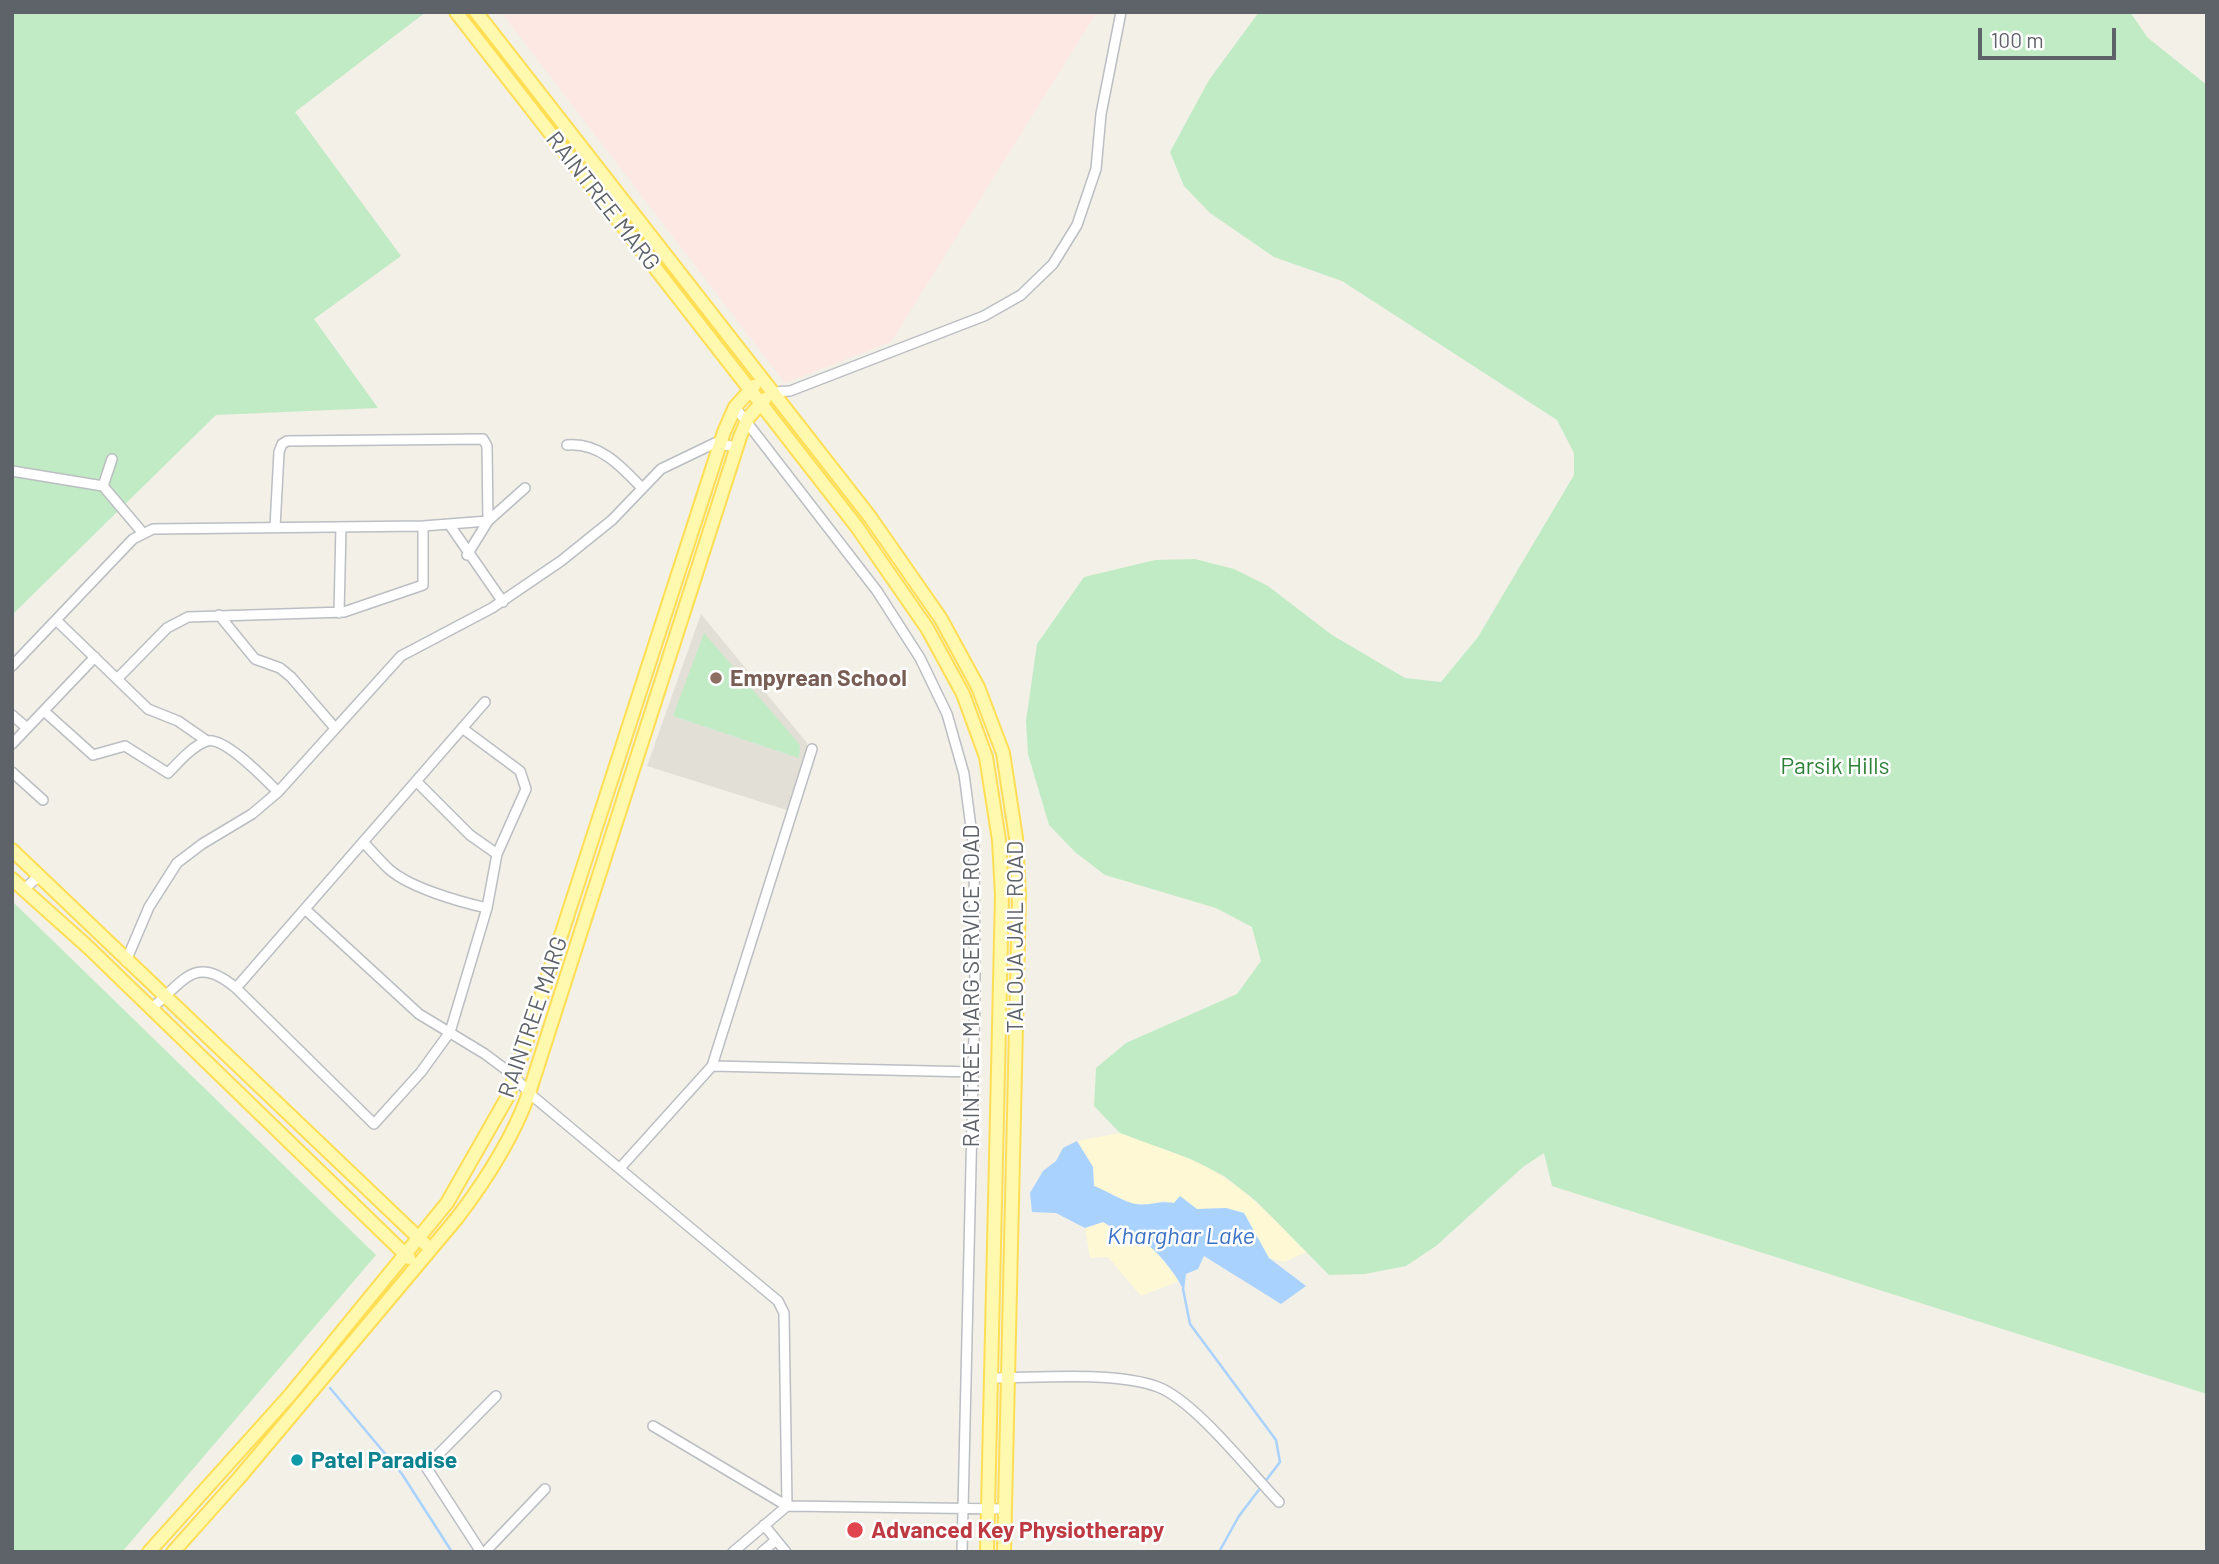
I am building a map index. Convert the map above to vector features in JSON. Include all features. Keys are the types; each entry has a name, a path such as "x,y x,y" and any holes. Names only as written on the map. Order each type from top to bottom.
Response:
{"main road":[{"name":"RAINTREE MARG","path":"456,12 760,403"},
{"name":"RAINTREE MARG","path":"149,1552 218,1475 324,1375 431,1251 486,1180 529,1093 736,447 746,421 773,392 476,12"},
{"name":"RAINTREE MARG","path":"173,1552 231,1486 295,1400 316,1364 447,1203 485,1141 508,1096 720,442 735,407 763,380"},
{"name":"TALOJA JAIL ROAD","path":"773,392 891,545 934,609 978,687 1003,752 1016,838 1018,895 1004,1552"},
{"name":"TALOJA JAIL ROAD","path":"760,403 864,536 920,618 963,694 986,757 999,840 1002,895 987,1552"},
{"path":"12,850 431,1251"},
{"path":"12,879 92,950 418,1265"},
{"path":"218,1475 231,1486"}],"street":[{"path":"773,392 790,391 984,316 1021,295 1053,264 1077,225 1097,169 1101,114 1121,12"},
{"name":"RAINTREE MARG SERVICE ROAD","path":"735,407 877,591 920,659 947,714 964,774 974,850 974,1072 962,1552"},
{"path":"275,527 279,452 287,441 482,439 486,446 488,521"},
{"path":"126,961 149,907 177,863 188,853 252,814 278,792 401,656 503,602 592,538 661,468 693,451 720,442 736,447"},
{"path":"567,445 578,444 599,451 618,464 640,487"},
{"path":"103,486 112,459"},
{"path":"12,471 103,486 142,533"},
{"path":"467,555 488,521 525,488"},
{"path":"12,666 142,533 153,529 422,526 488,521"},
{"path":"449,524 467,555 503,602"},
{"path":"117,678 173,623 188,617 339,612 423,584 422,526"},
{"path":"339,612 341,527"},
{"path":"219,615 255,659 280,668 291,677 335,728"},
{"path":"56,620 148,709 178,721 207,741 224,745 278,792"},
{"path":"12,744 95,657"},
{"path":"236,988 485,702"},
{"path":"44,711 93,755 125,746 168,773 207,741"},
{"path":"12,715 27,728"},
{"path":"152,1009 187,978 201,971 212,971 236,988 374,1124 421,1072 450,1032 487,908 497,854 526,789 526,781 520,771 462,729"},
{"path":"621,1167 712,1066 813,749"},
{"path":"12,772 43,800"},
{"path":"416,781 470,835 497,854"},
{"path":"363,842 391,871 403,878 465,903 487,908"},
{"path":"24,889 39,876"},
{"path":"306,910 419,1014 513,1075 529,1093 621,1167 778,1301 784,1313 787,1506"},
{"path":"92,950 107,942"},
{"path":"712,1066 974,1072"},
{"path":"991,1378 1129,1380 1160,1388 1188,1407 1279,1502"},
{"path":"496,1396 426,1467 483,1552 545,1489"},
{"path":"653,1426 787,1506 1005,1509"},
{"path":"733,1552 746,1548 765,1525 787,1506"},
{"path":"765,1525 786,1552"},
{"path":"762,1552 776,1540"}],"shaded area":[{"path":"501,12 1097,12 891,342 785,383"},
{"name":"Empyrean School","path":"701,614 807,743 809,760 793,812 647,766"}],"green space":[{"path":"12,12 426,12 295,112 401,256 314,319 378,408 216,415 12,615"},
{"name":"Parsik Hills","path":"1259,12 2130,12 2148,38 2207,85 2207,1394 1552,1186 1544,1153 1523,1167 1436,1246 1406,1266 1365,1274 1329,1275 1256,1201 1224,1176 1190,1159 1120,1133 1094,1106 1096,1068 1126,1043 1237,994 1261,961 1252,927 1216,908 1105,875 1075,852 1049,825 1028,754 1026,721 1037,644 1084,577 1155,560 1195,559 1234,569 1268,586 1332,635 1405,678 1441,682 1478,637 1574,475 1574,453 1557,420 1342,281 1274,257 1210,213 1184,186 1170,152 1209,80"},
{"path":"704,633 800,745 799,758 673,716"},
{"path":"12,901 376,1255 122,1552 12,1552"}],"sand":[{"path":"1120,1133 1192,1160 1225,1178 1254,1200 1306,1252 1284,1262 1269,1258 1244,1213 1226,1208 1197,1209 1164,1201 1144,1205 1131,1203 1094,1186 1093,1167 1077,1141"},
{"path":"1103,1222 1143,1241 1179,1281 1141,1296 1108,1257 1090,1258 1085,1228"}],"water":[{"name":"Kharghar Lake","path":"1077,1141 1093,1167 1094,1186 1135,1204 1174,1203 1180,1196 1197,1209 1226,1208 1244,1213 1269,1258 1306,1286 1281,1304 1204,1256 1198,1269 1186,1274 1184,1291 1160,1257 1136,1236 1103,1222 1085,1228 1056,1213 1032,1212 1030,1193 1043,1171 1056,1161 1063,1148"}],"waterway":[{"path":"1183,1289 1190,1324 1276,1440 1280,1462 1239,1516 1219,1552"},
{"path":"330,1388 402,1474 452,1552"}],"place":[{"name":"Empyrean School","path":"716,678"},
{"name":"Patel Paradise","path":"297,1460"},
{"name":"Advanced Key Physiotherapy","path":"855,1530"}]}
